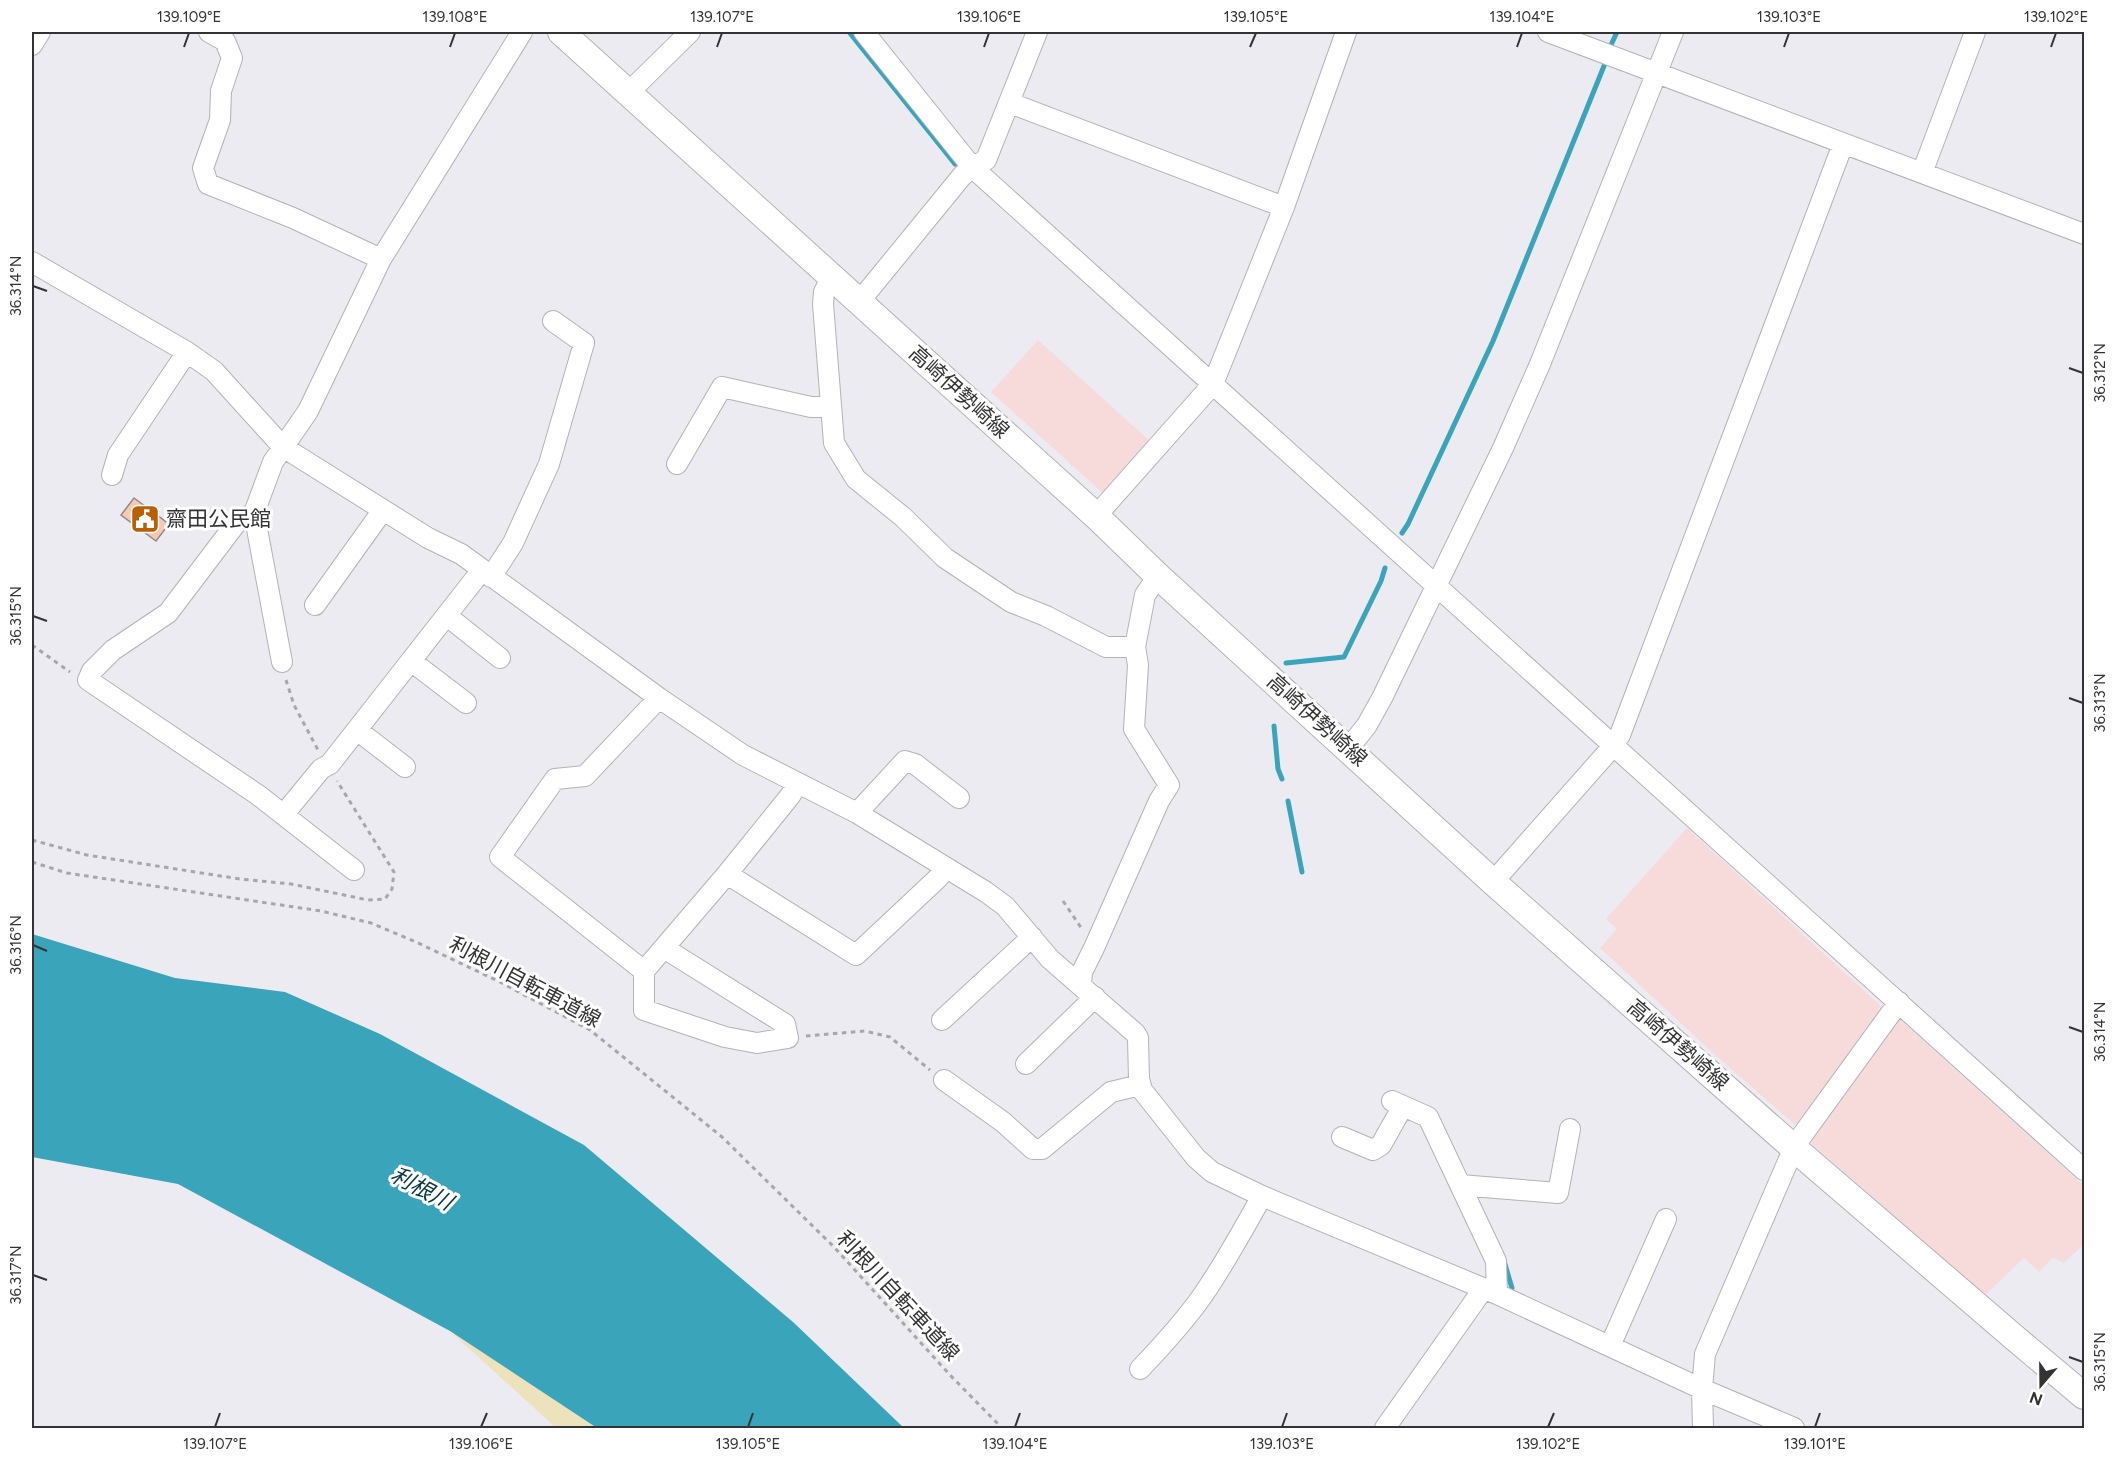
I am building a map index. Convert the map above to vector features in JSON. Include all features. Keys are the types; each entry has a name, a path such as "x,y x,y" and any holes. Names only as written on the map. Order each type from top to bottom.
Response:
{"main road":[{"name":"高崎伊勢崎線","path":"561,32 1096,516 1158,576 1493,882 1795,1149 2007,1332 2085,1396"}],"street":[{"path":"32,45 40,32"},
{"path":"209,32 225,41 232,58 221,91 220,120 203,168 208,184 293,218 381,259"},
{"path":"282,662 254,513 273,462 308,411 381,259 522,32"},
{"path":"628,93 690,32"},
{"path":"864,32 972,167 2085,1170"},
{"path":"859,302 962,176 972,167 986,160 1037,32"},
{"path":"1096,516 1213,384 1284,207 1346,32"},
{"path":"1548,32 2085,234"},
{"path":"1348,749 1382,698 1489,480 1526,395 1672,32"},
{"path":"1922,173 1975,32"},
{"path":"1010,103 1284,207"},
{"path":"1493,882 1613,746 1620,735 1843,144"},
{"path":"32,262 187,352 214,371 274,440 283,447 428,538 461,554 659,698 743,754 857,813 1005,906 1050,959 1138,1038 1140,1085 1203,1166 1262,1196 1490,1291 1702,1389 1794,1428"},
{"path":"832,277 824,292 823,304 834,443 856,479 903,517 945,558 1011,602 1046,616 1106,647 1135,647"},
{"path":"284,814 321,769 330,764 447,616 513,543 549,464 584,343 553,321"},
{"path":"112,475 118,455 187,352"},
{"path":"677,464 722,387 811,407 831,407"},
{"path":"315,605 383,510"},
{"path":"254,513 237,522 168,613 113,650 92,671 88,680 284,814 354,870"},
{"path":"1088,991 1082,972 1159,801 1169,786 1134,729 1137,665 1135,647 1145,595 1158,576"},
{"path":"447,616 500,658"},
{"path":"411,661 466,704"},
{"path":"644,971 500,857 555,779 585,776 659,698"},
{"path":"357,729 405,767"},
{"path":"857,813 905,761 915,764 959,798"},
{"path":"664,948 785,1024 788,1038 757,1042 725,1037 644,1010 644,971 728,874 798,783"},
{"path":"728,874 856,955 946,868"},
{"path":"942,1020 1032,937"},
{"path":"1026,1064 1088,991"},
{"path":"1703,1428 1702,1389 1705,1354 1795,1149 1899,1002"},
{"path":"944,1080 1003,1122 1033,1149 1038,1150 1111,1092 1140,1085"},
{"path":"1342,1137 1373,1150 1381,1145 1398,1103 1428,1118 1496,1261 1490,1291 1385,1428"},
{"path":"1460,1185 1558,1193 1570,1129"},
{"path":"1140,1369 1167,1341 1202,1297 1227,1259 1262,1196"},
{"path":"1610,1346 1666,1219"}],"path":[{"path":"32,645 78,678 88,680"},
{"path":"32,840 87,855 240,879 291,884 368,900 385,899 392,889 394,872 334,776 330,764 322,757 294,705 282,662"},
{"name":"利根川自転車道線","path":"32,862 67,873 321,911 371,923 500,982 591,1030 730,1145 834,1247 950,1375 1002,1428"},
{"path":"1063,901 1094,948"},
{"path":"788,1038 865,1031 890,1036 944,1080"}],"shaded area":[{"path":"1038,340 1151,442 1104,494 991,392"},
{"path":"1687,828 1882,1007 1803,1123 1794,1124 1713,1053 1600,948 1617,929 1606,919"},
{"path":"1894,1017 1897,1017 2084,1186 2084,1244 2064,1263 2053,1257 2039,1272 2024,1258 1985,1295 1810,1142"}],"sand":[{"path":"450,1331 597,1428 556,1428"}],"water":[{"name":"利根川","path":"32,934 175,978 285,992 380,1034 584,1145 793,1322 904,1428 597,1428 450,1331 178,1184 32,1157"}],"building":[{"name":"齋田公民館","path":"134,498 169,524 156,541 121,515"}],"waterway":[{"path":"849,32 955,164"},
{"path":"1611,45 1617,32"},
{"path":"1402,533 1493,341 1606,61"},
{"path":"1286,663 1344,657 1381,581 1385,568"},
{"path":"1274,726 1278,769 1282,779"},
{"path":"1288,801 1302,872"},
{"path":"1504,1261 1512,1288"}],"place":[{"name":"齋田公民館","path":"145,519"}]}
